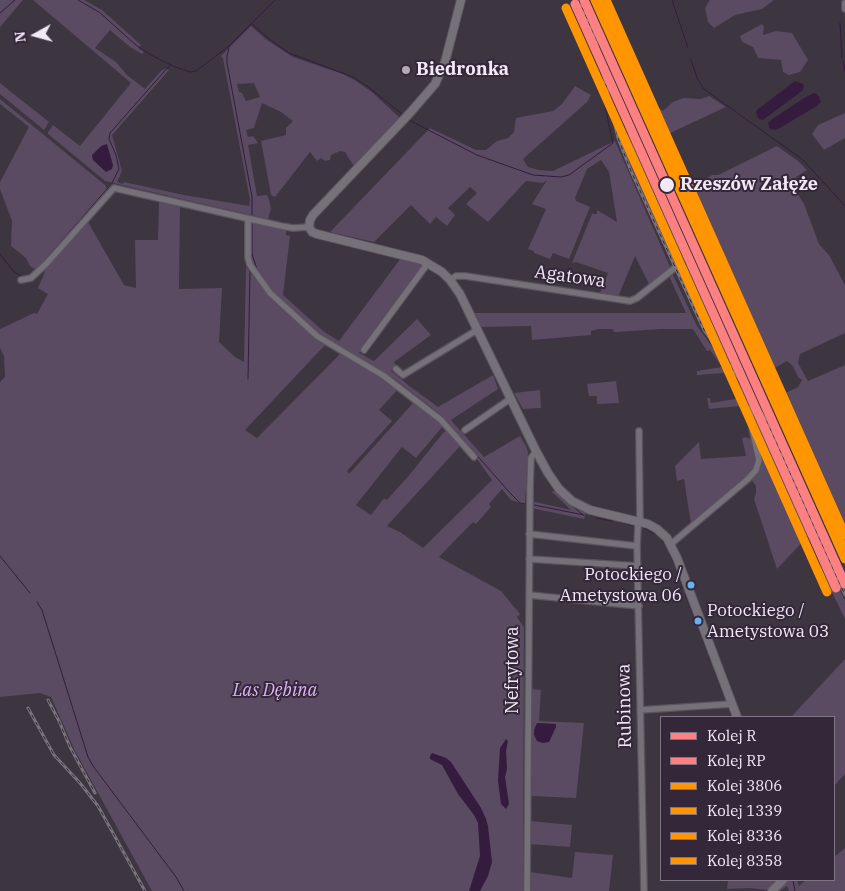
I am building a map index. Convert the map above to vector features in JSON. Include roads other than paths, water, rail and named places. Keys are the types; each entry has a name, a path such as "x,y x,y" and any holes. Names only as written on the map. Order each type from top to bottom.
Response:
{"street":[{"path":"461,0 441,75 406,118 310,220 309,227 312,232 317,234 407,255 428,263 450,280 460,294 536,451 553,481 565,496 597,513 640,522 657,529 663,533 671,544 737,716"},
{"path":"845,2 845,9"},
{"path":"22,280 31,278 47,263 114,188 248,219 294,228 309,227"},
{"path":"248,219 248,258 250,265 262,284 274,297 317,336 384,376 442,420 474,457"},
{"path":"364,350 428,263"},
{"name":"Agatowa","path":"450,280 461,276 630,301 637,298 676,267"},
{"path":"396,369 403,375 477,330"},
{"path":"465,430 510,399"},
{"path":"671,544 748,479 756,470 759,460 750,409"},
{"name":"Rubinowa","path":"639,431 640,522 637,546 644,891"},
{"name":"Nefrytowa","path":"527,891 530,458 536,451"},
{"path":"530,534 637,546"},
{"path":"529,559 638,566"},
{"path":"529,595 639,606"},
{"path":"640,710 732,704"},
{"path":"772,891 781,881"}],"waterway":[{"path":"0,13 15,0"},
{"path":"78,0 99,12 149,54 175,67 191,72 196,71 229,46 275,0"},
{"path":"409,120 477,155 533,175 561,177 569,175 613,143 594,56 572,0"},
{"path":"672,0 688,48"},
{"path":"840,23 842,58"},
{"path":"252,24 289,53 353,77 403,115"},
{"path":"229,48 227,63 252,197 252,215"},
{"path":"691,60 697,78 704,89 803,160 845,206"},
{"path":"843,61 845,71"},
{"path":"112,183 119,169 116,155 109,139 110,133 170,65"},
{"path":"0,254 14,272 24,277 29,275 39,267 107,189"},
{"path":"252,225 252,254 258,272"},
{"path":"248,379 250,271"},
{"path":"311,326 319,334 394,379 443,417 511,494 520,503 525,504"},
{"path":"555,491 583,515"},
{"path":"534,505 584,515"},
{"path":"596,518 612,521"},
{"path":"620,522 635,526"},
{"path":"642,527 659,536 667,547"},
{"path":"669,551 674,564"},
{"path":"0,556 30,593"},
{"path":"677,571 683,589"},
{"path":"685,594 701,635"},
{"path":"37,602 42,610 88,757 176,877 184,891"},
{"path":"703,640 707,651"},
{"path":"709,657 711,662"},
{"path":"714,670 726,701"},
{"path":"729,708 732,716"},
{"path":"793,881 795,891"}],"railway":[{"path":"579,0 596,41 618,138 631,171 704,330 751,395 768,424 845,595"},
{"path":"48,700 70,747 95,793"},
{"path":"28,708 54,755 98,806 145,891"}],"rail line":[{"name":"R","path":"584,0 845,584"},
{"name":"3806","path":"595,0 845,559"},
{"name":"8358","path":"598,0 845,552"},
{"name":"8336","path":"606,0 845,535"},
{"name":"RP","path":"575,4 836,588"},
{"name":"1339","path":"566,8 827,592"}],"place":[{"name":"Biedronka","path":"406,70"},
{"name":"Rzeszów Załęże","path":"667,185"},
{"name":"Potockiego / Ametystowa 06","path":"691,585"},
{"name":"Potockiego / Ametystowa 03","path":"698,621"}],"park label":[{"name":"Las Dębina","path":"275,691"}]}
